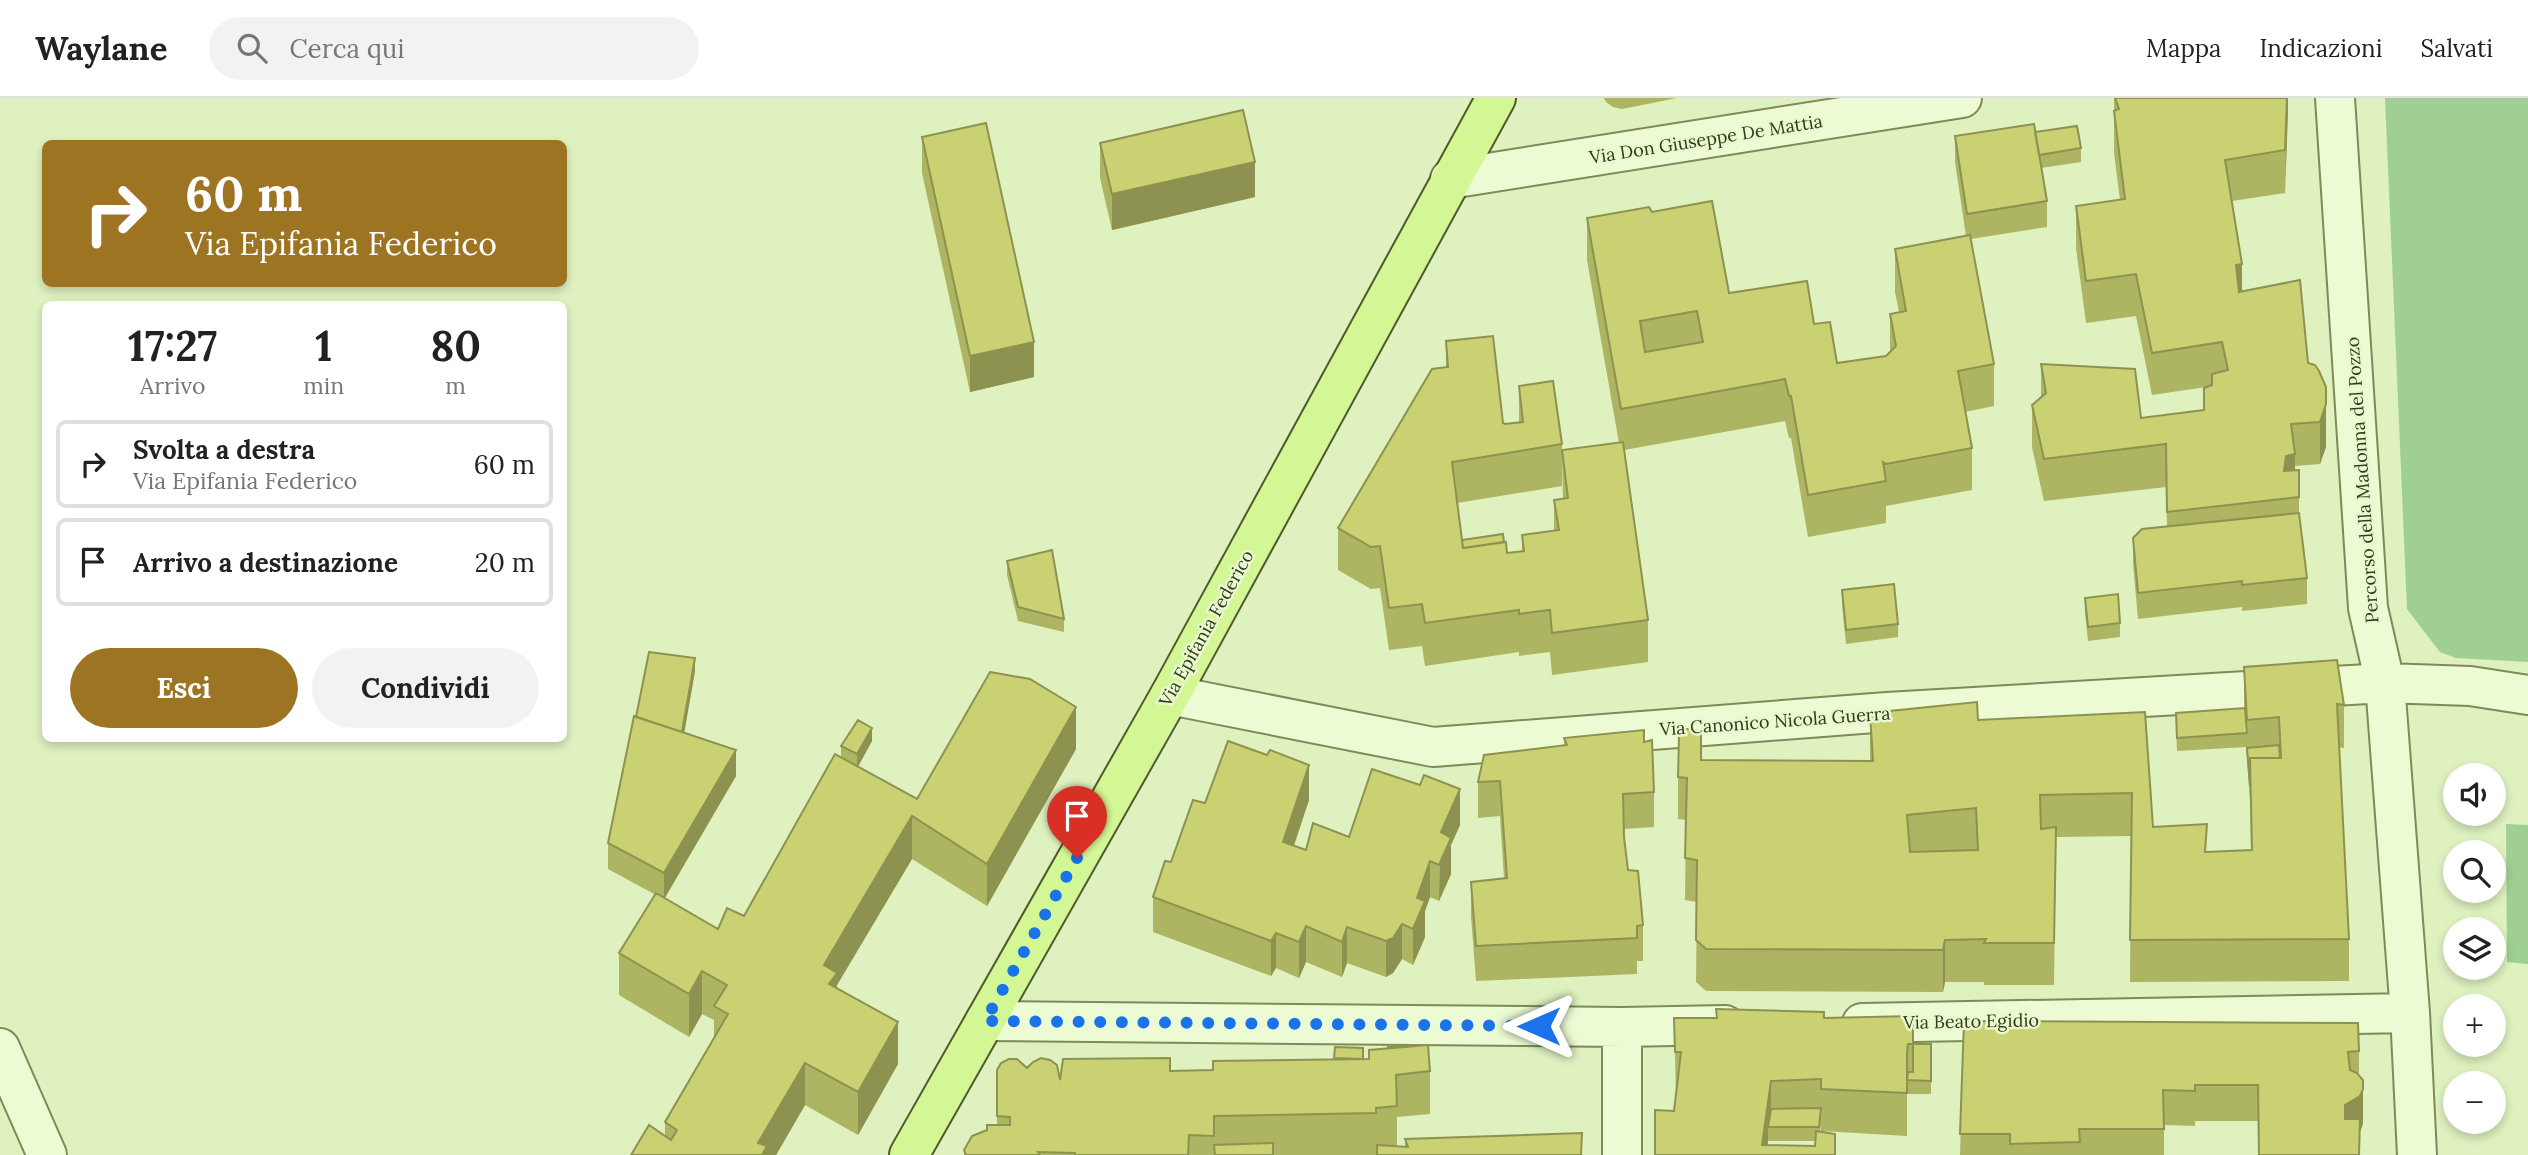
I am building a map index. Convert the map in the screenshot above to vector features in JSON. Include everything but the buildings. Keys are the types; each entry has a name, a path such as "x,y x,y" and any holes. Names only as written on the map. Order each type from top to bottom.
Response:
{"main road":[{"name":"Via Epifania Federico","path":"909,1155 1170,695 1496,98"}],"street":[{"name":"Via Don Giuseppe De Mattia","path":"1450,179 1962,98"},
{"name":"Percorso della Madonna del Pozzo","path":"2335,98 2368,608 2385,683 2410,1013 2417,1155"},
{"name":"Via Canonico Nicola Guerra","path":"1170,695 1433,747 1888,712 2385,683 2487,689 2528,695"},
{"name":"Via Beato Egidio","path":"1830,1023 2410,1013"},
{"path":"985,1021 1622,1027 1760,1025"},
{"path":"1622,1027 1622,1155"},
{"path":"0,1048 47,1155"}],"green space":[{"path":"2385,98 2528,98 2528,662 2456,658 2440,652 2407,609"},
{"path":"2506,824 2528,825 2528,964 2507,962"}],"route":[{"path":"1077,858 985,1021 1539,1026"}]}
